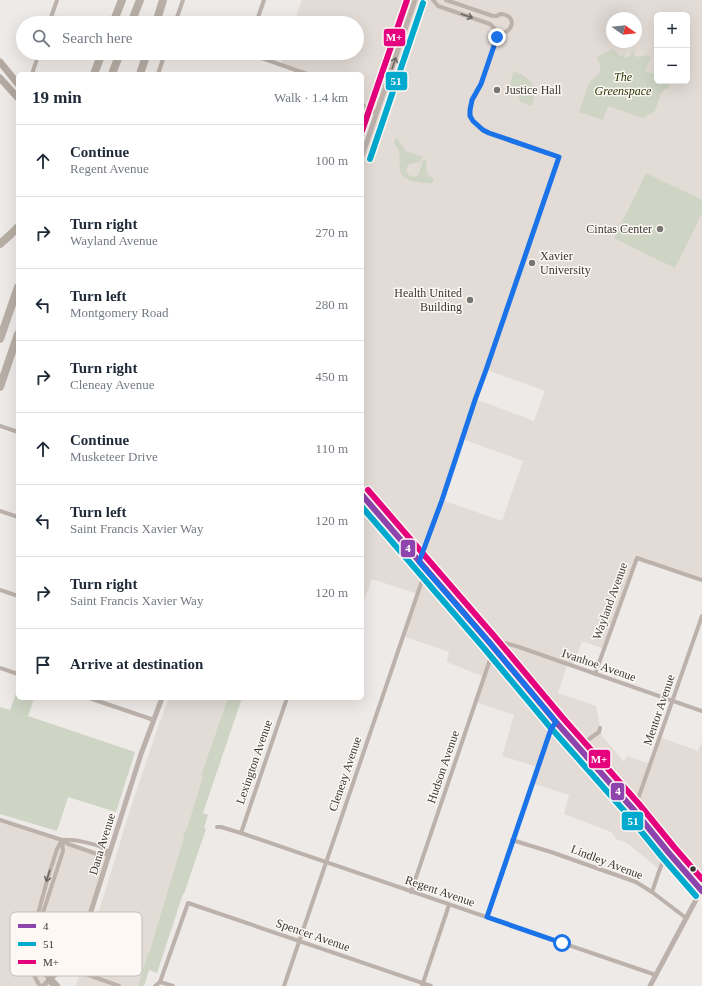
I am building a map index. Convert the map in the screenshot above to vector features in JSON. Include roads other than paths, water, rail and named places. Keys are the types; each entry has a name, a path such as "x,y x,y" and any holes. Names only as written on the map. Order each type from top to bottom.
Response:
{"highway":[{"path":"116,16 122,0"},
{"path":"134,16 140,0"},
{"path":"158,16 163,0"},
{"path":"95,72 99,60"},
{"path":"113,72 117,60"},
{"path":"141,72 145,60"},
{"path":"0,244 16,229"},
{"path":"0,339 16,293"},
{"path":"0,387 16,340"},
{"path":"50,980 56,986"}],"main road":[{"path":"0,62 16,82"},
{"path":"0,78 16,96"},
{"path":"364,497 701,889"}],"street":[{"path":"52,16 57,0"},
{"path":"177,16 183,0"},
{"path":"258,16 264,0"},
{"path":"364,129 408,0"},
{"path":"364,143 377,113 415,0"},
{"path":"433,0 438,6 490,24 499,32 506,32 510,30 512,24 511,19 508,16 500,14 493,16 446,0"},
{"path":"419,562 442,500 559,157 489,133 483,130 473,121 470,116 471,105 481,84 499,32"},
{"path":"33,72 37,60"},
{"path":"159,72 163,60"},
{"path":"267,60 301,72"},
{"path":"364,107 377,113"},
{"path":"1,426 16,431"},
{"path":"0,511 16,516"},
{"name":"Wayland Avenue","path":"595,674 637,558 702,580"},
{"name":"Cleneay Avenue","path":"284,986 426,569"},
{"path":"0,590 16,595"},
{"name":"Mentor Avenue","path":"633,809 638,799 702,616"},
{"name":"Ivanhoe Avenue","path":"489,642 505,642 702,711"},
{"name":"Hudson Avenue","path":"411,892 494,648"},
{"path":"0,668 16,673"},
{"path":"95,700 154,720"},
{"name":"Dana Avenue","path":"90,912 141,754 161,700"},
{"name":"Lexington Avenue","path":"240,832 286,700"},
{"path":"487,917 551,729 556,722"},
{"path":"578,747 598,732 600,728"},
{"path":"0,820 62,840 100,855 109,853"},
{"name":"Regent Avenue","path":"217,827 240,832 656,975"},
{"path":"62,840 79,841 102,847 109,853"},
{"path":"43,912 63,851 62,840"},
{"path":"38,912 57,849 62,840"},
{"name":"Lindley Avenue","path":"512,840 636,882 652,892 686,918"},
{"path":"652,892 659,869 668,852"},
{"path":"650,986 698,896 701,889 702,878"},
{"name":"Spencer Avenue","path":"160,982 188,903 422,985 431,986"},
{"path":"422,985 450,905"},
{"path":"36,976 42,986"},
{"path":"46,976 50,980"},
{"name":"Dana Avenue","path":"42,986 54,976"},
{"path":"91,976 119,986"},
{"path":"155,986 160,982 173,986"}],"place":[{"name":"Justice Hall","path":"497,90"},
{"name":"Cintas Center","path":"660,229"},
{"name":"Xavier University","path":"532,263"},
{"name":"Health United Building","path":"470,300"}],"park label":[{"name":"The Greenspace","path":"623,84"}]}
